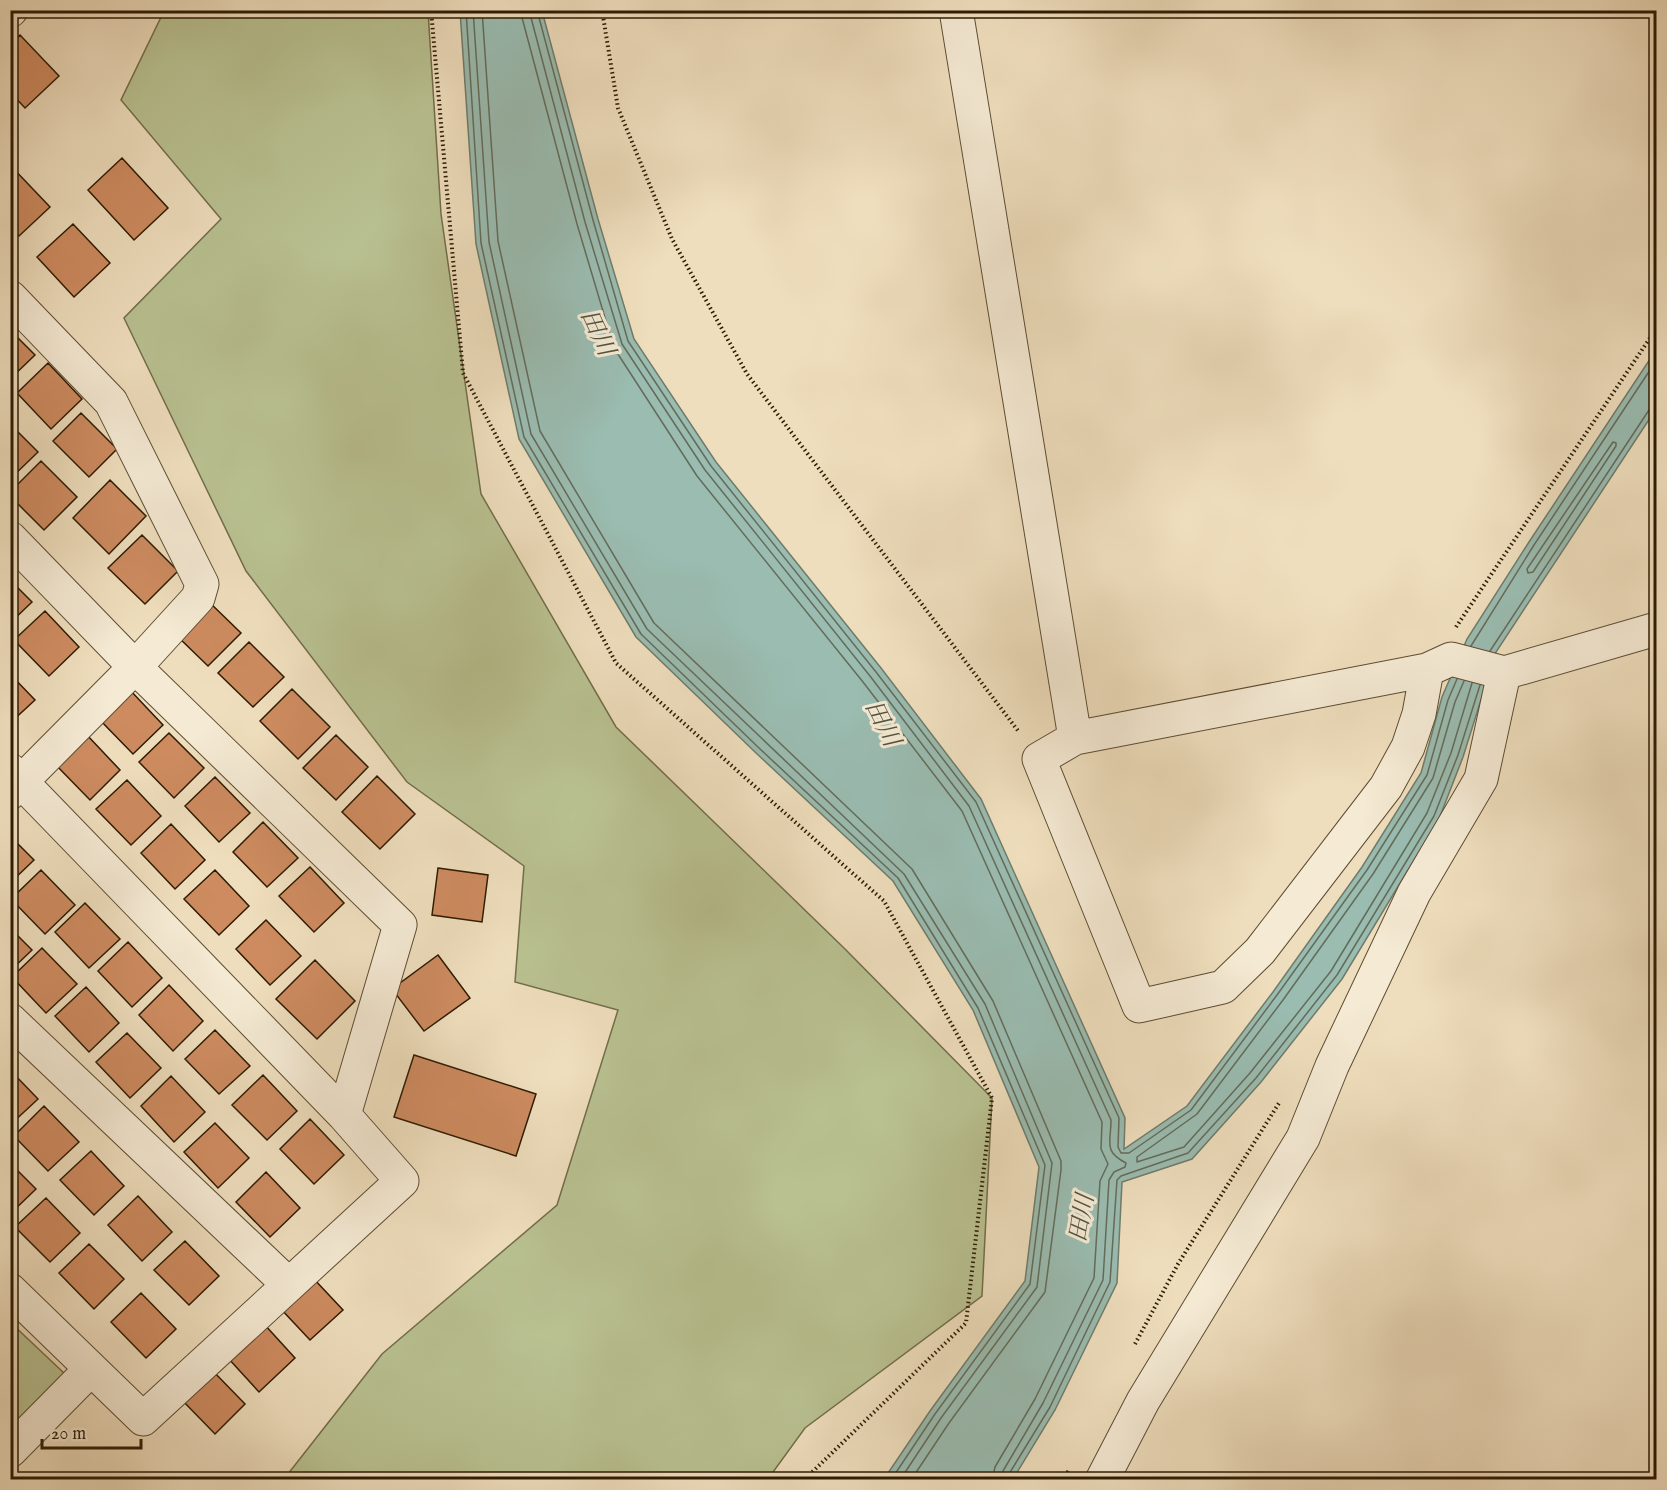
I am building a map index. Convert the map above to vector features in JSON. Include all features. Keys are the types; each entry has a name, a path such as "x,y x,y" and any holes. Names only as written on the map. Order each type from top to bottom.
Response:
{"street":[{"path":"956,10 1075,738"},
{"path":"10,297 111,402 202,584 198,598 135,667 14,782 344,1115 402,1181 143,1419 10,1290"},
{"path":"10,538 135,667 400,925 344,1115"},
{"path":"1439,665 1408,747 1386,787 1260,951 1223,987 1139,1006 1039,759 1075,738 1439,665 1504,673 1656,629"},
{"path":"1102,1479 1143,1401 1303,1138 1332,1065 1414,893 1481,779 1504,673"},
{"path":"10,1020 289,1284"},
{"path":"10,1451 91,1369"}],"path":[{"path":"431,10 463,373 616,663 884,901 992,1098 966,1323 804,1479"},
{"path":"602,10 618,108 672,239 747,374 1039,759"},
{"path":"1439,665 1656,329"}],"green space":[{"path":"164,11 428,11 441,214 481,494 616,727 845,949 992,1098 982,1296 805,1428 768,1479 284,1479 382,1354 557,1205 618,1010 515,982 524,866 407,782 246,571 124,318 221,219 121,100"},
{"path":"10,1322 65,1374 10,1430"}],"water":[{"name":"田川","path":"460,11 542,11 598,219 634,339 716,462 881,668 981,799 1125,1118 1124,1149 1187,1106 1273,992 1362,867 1421,773 1442,697 1467,639 1656,350 1656,409 1496,652 1463,757 1439,819 1342,979 1261,1082 1192,1159 1122,1182 1117,1283 1055,1410 1013,1479 884,1479 930,1411 1025,1281 1039,1167 973,1010 893,881 636,637 519,439 476,244"}],"building":[{"path":"20,35 59,76 25,108 10,92 10,44"},
{"path":"122,158 168,208 134,240 88,190"},
{"path":"10,165 50,207 19,236 10,227"},
{"path":"73,224 110,263 74,297 37,257"},
{"path":"10,330 35,355 10,379"},
{"path":"48,363 82,399 51,429 17,393"},
{"path":"81,413 117,449 89,477 53,441"},
{"path":"10,424 38,452 10,479"},
{"path":"41,461 77,497 44,530 10,496 10,492"},
{"path":"110,480 146,516 109,554 73,518"},
{"path":"142,535 178,571 145,604 108,568"},
{"path":"10,580 32,602 10,623"},
{"path":"207,600 241,633 208,666 174,633"},
{"path":"45,611 79,647 49,676 14,640"},
{"path":"249,642 284,677 253,707 218,673"},
{"path":"10,674 35,700 10,723"},
{"path":"129,689 163,725 133,754 98,718"},
{"path":"292,689 330,727 298,759 260,721"},
{"path":"169,733 204,768 174,798 139,762"},
{"path":"86,734 120,770 90,800 55,764"},
{"path":"336,735 368,767 336,800 303,768"},
{"path":"377,776 415,814 380,849 342,812"},
{"path":"215,777 250,813 219,842 185,806"},
{"path":"127,780 161,816 131,845 96,809"},
{"path":"263,822 298,858 267,887 233,852"},
{"path":"171,824 205,860 175,889 141,853"},
{"path":"10,836 34,860 10,883"},
{"path":"310,867 344,903 314,932 279,896"},
{"path":"438,868 488,875 482,922 432,915"},
{"path":"41,870 75,905 45,934 11,899"},
{"path":"215,870 249,906 219,935 184,899"},
{"path":"85,903 120,939 89,968 55,932"},
{"path":"266,920 301,956 270,985 236,949"},
{"path":"10,928 32,950 10,971"},
{"path":"128,942 162,978 132,1007 98,971"},
{"path":"42,948 77,984 46,1013 12,977"},
{"path":"438,955 470,998 424,1031 392,989"},
{"path":"315,960 355,1001 317,1039 276,999"},
{"path":"169,985 203,1021 173,1051 139,1015"},
{"path":"86,987 119,1023 89,1052 55,1016"},
{"path":"215,1030 250,1066 219,1094 185,1059"},
{"path":"127,1033 161,1068 130,1098 96,1062"},
{"path":"414,1055 536,1094 516,1156 394,1117"},
{"path":"10,1070 38,1099 10,1125"},
{"path":"263,1075 297,1111 267,1140 232,1105"},
{"path":"171,1076 205,1112 174,1142 141,1106"},
{"path":"44,1106 79,1142 48,1171 14,1136"},
{"path":"310,1119 344,1155 314,1184 280,1149"},
{"path":"215,1123 249,1158 218,1188 184,1152"},
{"path":"91,1151 124,1186 94,1215 60,1180"},
{"path":"10,1163 36,1189 10,1214"},
{"path":"266,1172 300,1208 270,1237 236,1202"},
{"path":"138,1196 172,1232 142,1261 108,1225"},
{"path":"46,1198 80,1233 50,1262 15,1227"},
{"path":"185,1241 219,1276 189,1305 154,1270"},
{"path":"89,1244 124,1279 94,1309 59,1273"},
{"path":"313,1278 343,1310 310,1340 280,1308"},
{"path":"141,1293 176,1329 146,1358 111,1322"},
{"path":"264,1324 295,1358 259,1392 228,1358"},
{"path":"211,1369 245,1404 215,1434 181,1399"}]}
